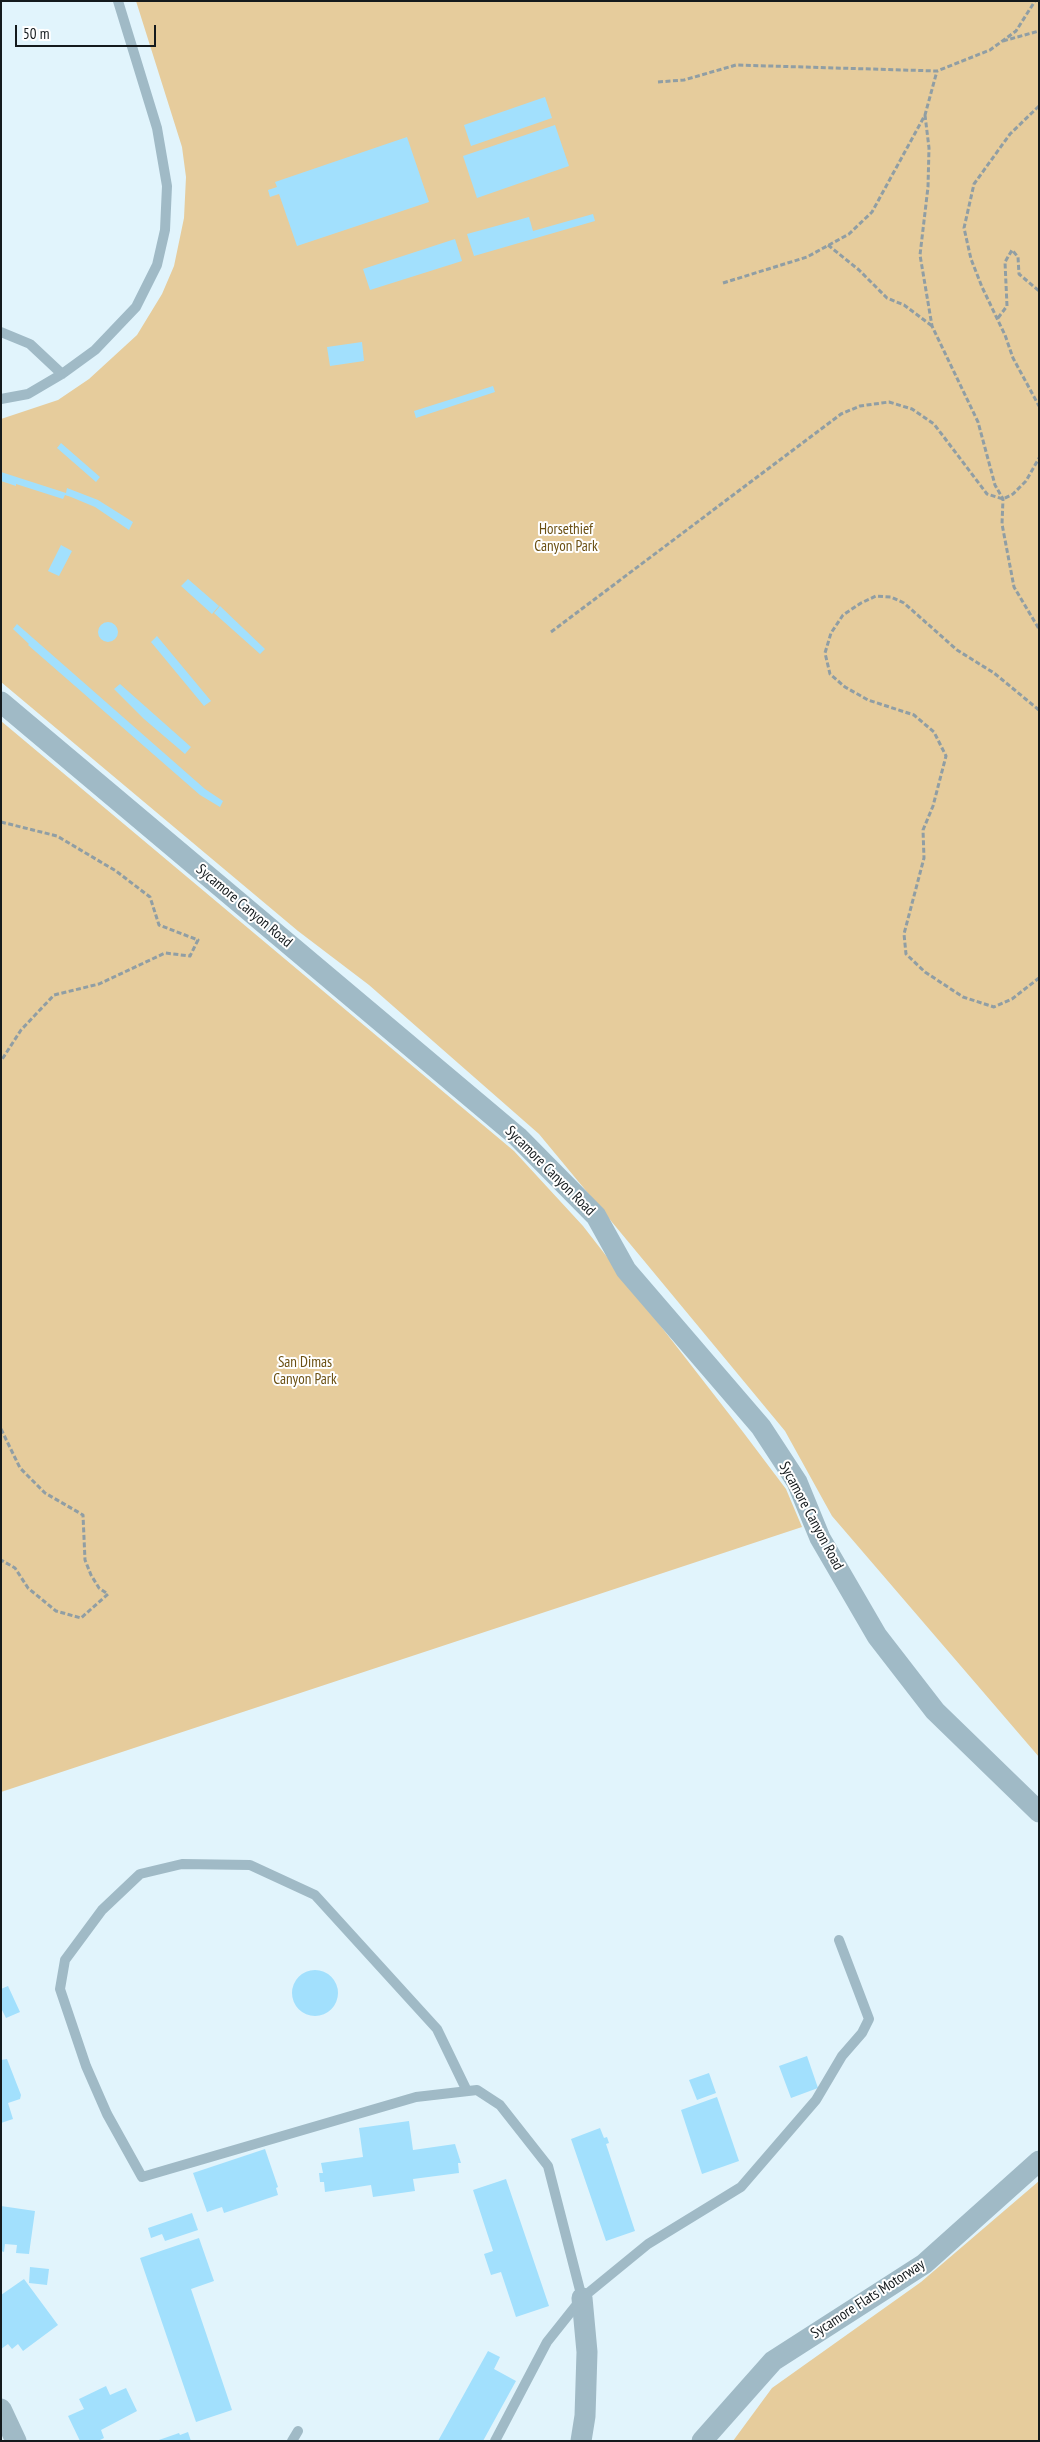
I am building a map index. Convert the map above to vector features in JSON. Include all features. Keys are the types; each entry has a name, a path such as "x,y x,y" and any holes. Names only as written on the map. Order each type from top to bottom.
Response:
{"street":[{"name":"Sycamore Canyon Road","path":"1,702 518,1137 596,1216 626,1270 761,1427 797,1482 820,1538 877,1636 935,1711 1039,1812"},
{"name":"Sycamore Flats Motorway","path":"702,2441 773,2361 924,2264 1039,2161"},
{"path":"581,2441 585,2416 587,2352 582,2298"},
{"path":"1,2409 16,2441"}],"lane":[{"path":"1,399 28,394 62,374 95,350 136,307 157,266 165,230 167,186 157,128 118,1"},
{"path":"1,332 30,344 62,374"},
{"path":"467,2091 437,2029 315,1894 250,1865 182,1864 140,1874 102,1910 66,1960 60,1989 86,2066 107,2114 142,2177 416,2097 476,2090 500,2105 548,2166 582,2298"},
{"path":"495,2441 548,2342 582,2298 648,2244 741,2187 816,2100 842,2056 862,2033 869,2019 839,1940"},
{"path":"292,2441 298,2431"}],"path":[{"path":"658,82 684,80 736,65 937,71 990,50 1016,31 1035,1"},
{"path":"1000,42 1039,31"},
{"path":"723,284 807,257 849,234 872,212 926,115 937,71"},
{"path":"1039,106 1010,134 974,184 964,228 971,258 998,318 1013,358 1039,406"},
{"path":"926,115 929,148 928,187 920,255 932,326 978,422 995,484 1003,499 1002,524 1014,587 1039,628"},
{"path":"828,245 859,270 887,298 904,306 932,326"},
{"path":"998,318 1007,306 1005,262 1012,250 1018,257 1019,274 1039,291"},
{"path":"552,632 841,414 860,406 889,402 912,409 934,424 986,494 1003,499 1013,494 1026,481 1039,458"},
{"path":"1039,710 994,673 957,650 904,603 891,597 876,596 861,603 843,615 831,633 825,653 830,674 845,687 868,700 914,715 934,732 946,756 933,806 923,830 924,858 904,934 906,954 926,972 963,997 994,1007 1012,999 1039,978"},
{"path":"1,822 58,836 100,862 150,897 158,925 198,940 190,956 165,952 100,984 54,995 21,1030 1,1062"},
{"path":"1,1429 20,1468 45,1492 83,1515 85,1560 98,1588 108,1594 81,1618 56,1611 28,1588 15,1568 1,1560"}],"green space":[{"name":"Horsethief Canyon Park","path":"136,1 1039,1 1039,1757 832,1516 785,1431 539,1134 369,985 298,931 1,682 1,419 58,400 89,379 137,335 162,294 174,266 184,218 186,177 182,147"},
{"name":"San Dimas Canyon Park","path":"1,721 514,1151 583,1226 743,1432 786,1489 802,1527 1,1792"},
{"path":"1039,2181 1039,2441 733,2441 772,2388 921,2282"}],"building":[{"path":"545,97 552,118 471,146 464,125"},
{"path":"555,125 569,166 477,198 463,156"},
{"path":"407,137 429,202 297,246 279,194 270,197 268,190 277,187 275,182"},
{"path":"593,214 595,221 474,256 467,234 529,217 533,231"},
{"path":"455,239 462,261 370,290 363,269"},
{"path":"362,342 364,361 330,366 327,347"},
{"path":"493,386 495,392 416,418 414,411"},
{"path":"61,443 100,477 96,482 57,448"},
{"path":"1,472 66,493 67,488 98,500 133,522 129,530 95,507 71,497 65,495 63,499 1,481"},
{"path":"61,545 72,551 59,576 48,571"},
{"path":"188,579 219,606 212,614 181,586"},
{"path":"220,606 265,649 260,654 214,613"},
{"path":"108,622 115,625 118,632 115,639 108,642 101,639 98,632 101,625"},
{"path":"17,624 205,789 223,801 220,807 200,795 28,645 13,629"},
{"path":"157,636 211,701 204,706 151,642"},
{"path":"120,684 191,747 185,754 144,719 114,689"},
{"path":"315,1970 328,1974 334,1980 338,1993 334,2006 328,2012 315,2016 302,2012 296,2006 292,1993 296,1980 302,1974"},
{"path":"8,1986 20,2012 6,2018 1,2008 1,1989"},
{"path":"807,2056 818,2088 791,2098 779,2066"},
{"path":"7,2059 21,2095 20,2099 8,2103 13,2119 1,2123 1,2060"},
{"path":"709,2073 716,2093 697,2100 689,2080"},
{"path":"717,2097 739,2161 702,2174 681,2110"},
{"path":"409,2121 413,2150 455,2144 461,2163 458,2163 459,2173 413,2179 415,2191 373,2197 371,2185 325,2192 324,2182 320,2182 319,2173 323,2173 321,2163 363,2157 359,2128"},
{"path":"600,2128 604,2138 607,2137 609,2143 606,2144 635,2231 606,2241 571,2139"},
{"path":"265,2149 278,2187 276,2188 278,2195 224,2213 222,2207 207,2212 193,2173"},
{"path":"506,2179 549,2306 516,2317 501,2272 491,2275 484,2254 493,2251 473,2190"},
{"path":"1,2206 35,2211 29,2254 16,2253 17,2245 5,2244 4,2252 1,2251"},
{"path":"192,2213 198,2230 165,2241 162,2234 151,2238 148,2228"},
{"path":"199,2238 214,2281 191,2289 232,2410 196,2422 140,2258"},
{"path":"30,2267 49,2269 47,2285 29,2283"},
{"path":"24,2279 58,2325 23,2351 18,2344 12,2349 8,2344 1,2349 1,2295"},
{"path":"488,2351 500,2357 494,2369 516,2381 483,2441 438,2441"},
{"path":"106,2386 110,2395 126,2388 137,2411 101,2430 104,2438 98,2441 80,2441 68,2416 84,2409 79,2399"},
{"path":"188,2432 191,2441 156,2441 179,2433 180,2435"}]}
